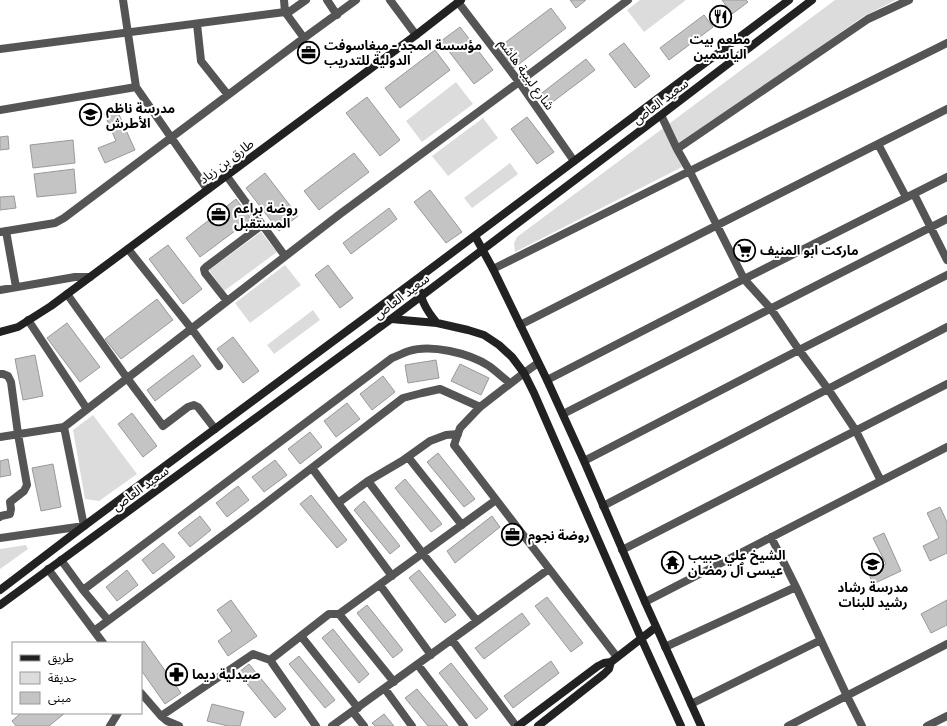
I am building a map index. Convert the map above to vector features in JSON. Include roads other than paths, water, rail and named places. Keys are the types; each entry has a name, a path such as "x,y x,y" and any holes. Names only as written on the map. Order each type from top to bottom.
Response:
{"main road":[{"path":"0,590 789,0"},
{"name":"سعيد العاص","path":"0,605 391,319 812,0"},
{"name":"طارق بن زياد","path":"0,332 18,327 51,306 460,1"},
{"path":"475,236 563,414 644,602 700,726"},
{"path":"417,279 420,296 424,306 437,323"},
{"path":"391,319 437,323 484,335 499,345 512,357 524,373 681,726"},
{"path":"517,726 598,666 614,659 656,627"},
{"path":"538,726 604,674 609,669 614,659"}],"street":[{"path":"123,0 136,87 207,189"},
{"path":"284,0 285,12 304,38"},
{"path":"0,49 289,12 306,0"},
{"path":"327,0 337,15"},
{"path":"16,287 3,232 55,222 64,218 356,0"},
{"path":"390,0 416,35"},
{"path":"0,437 64,427 340,214 628,0"},
{"path":"677,150 868,19 909,0"},
{"name":"شارع لبيبة هاشم","path":"460,1 574,161"},
{"path":"197,24 201,62 228,95"},
{"path":"492,269 690,172 947,43"},
{"path":"0,110 136,87"},
{"path":"520,325 947,109"},
{"path":"661,115 677,150 690,172 744,279 771,309 856,430 881,481"},
{"path":"878,144 931,227 947,260"},
{"path":"226,175 285,256"},
{"path":"547,380 947,177"},
{"path":"563,414 947,219"},
{"path":"227,301 205,273 204,269 262,225"},
{"path":"128,249 191,328 219,366"},
{"path":"584,462 947,275"},
{"path":"0,290 75,277 90,277"},
{"path":"67,294 163,426 188,407 194,405 198,407 215,429"},
{"path":"28,320 87,410"},
{"path":"603,506 947,327"},
{"path":"84,590 392,358 409,351 429,349 451,350 488,366 510,384"},
{"path":"538,363 480,407 460,428 454,445 549,569 614,659"},
{"path":"0,374 8,376 11,382 27,485 24,491 10,502 10,514 0,517"},
{"path":"622,550 947,384"},
{"path":"94,631 243,521 403,398 422,392 440,389 480,407"},
{"path":"0,538 84,526 64,427"},
{"path":"338,503 368,481 430,441 446,435 458,434"},
{"path":"644,602 947,448"},
{"path":"408,456 462,525"},
{"path":"312,468 392,576"},
{"path":"368,481 423,554 477,621"},
{"path":"270,660 329,614 340,614 496,500"},
{"path":"771,537 862,726"},
{"path":"61,560 108,620"},
{"path":"48,569 102,642"},
{"path":"332,726 549,569"},
{"path":"380,585 431,655"},
{"path":"665,647 796,587"},
{"path":"340,614 394,682"},
{"path":"301,636 355,710 364,726"},
{"path":"452,640 517,726"},
{"path":"691,704 821,640"},
{"path":"788,726 947,644"},
{"path":"161,716 253,654 270,660 316,726"},
{"path":"418,665 464,726"},
{"path":"385,689 412,726"},
{"path":"142,695 161,716 167,721 179,726"},
{"path":"110,726 117,714"},
{"path":"927,726 947,716"}],"place":[{"name":"مطعم بيت الياسمين","path":"720,17"},
{"name":"مؤسسة المجد - ميغاسوفت الدولية للتدريب","path":"309,52"},
{"name":"مدرسة ناظم الأطرش","path":"91,115"},
{"name":"روضة براعم المستقبل","path":"219,215"},
{"name":"ماركت ابو المنيف","path":"744,250"},
{"name":"روضة نجوم","path":"513,535"},
{"name":"الشيخ علي حبيب عيسى ٱل رمضان","path":"673,562"},
{"name":"مدرسة رشاد رشيد للبنات","path":"873,565"},
{"name":"صيدلية ديما","path":"177,674"}]}
